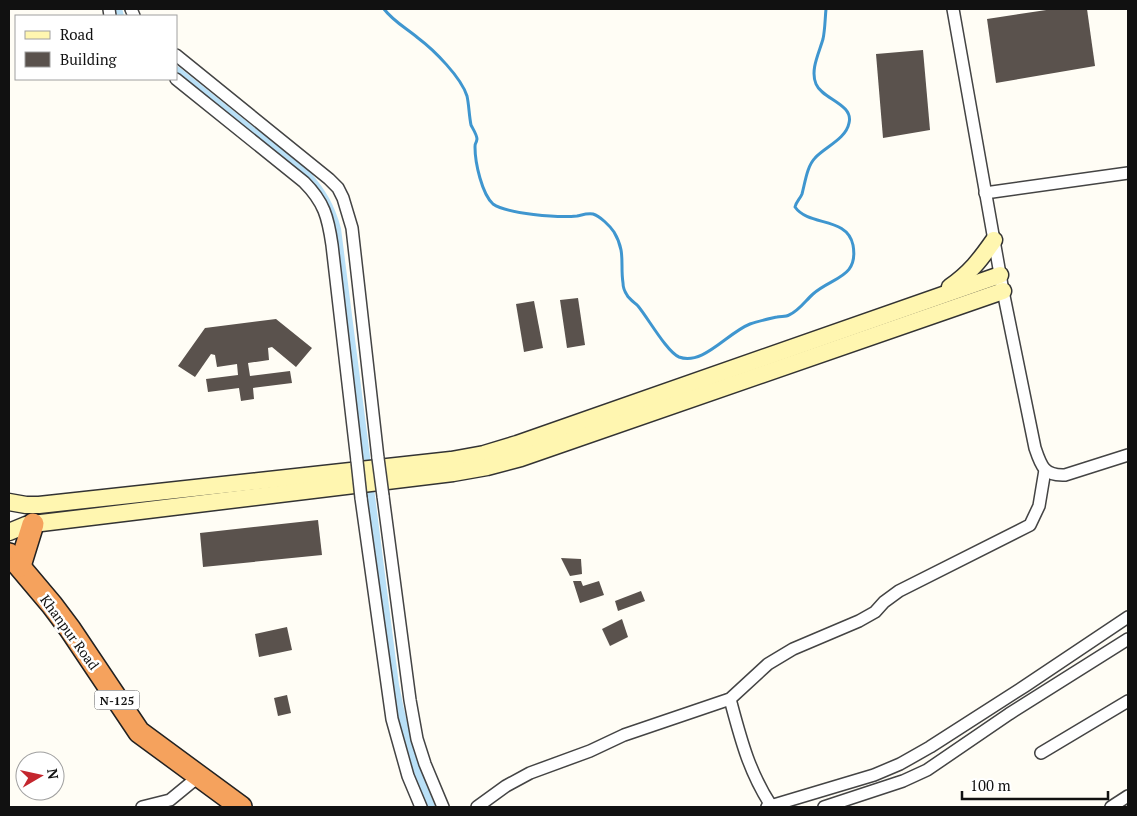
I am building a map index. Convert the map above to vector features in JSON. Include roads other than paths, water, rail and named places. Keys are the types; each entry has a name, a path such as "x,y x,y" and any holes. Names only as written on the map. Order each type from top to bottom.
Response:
{"highway":[{"path":"14,560 20,528"},
{"name":"Khanpur Road","path":"14,560 70,629 139,732 241,807"}],"street":[{"path":"953,9 1001,283 1034,448 1039,462 1045,470 1054,475 1065,475 1128,455"},
{"path":"178,57 329,179 338,188 343,198 352,228 378,458 410,700 417,739 443,807"},
{"path":"177,80 304,182 317,195 327,218 332,244 361,498 392,719 408,776 421,807"},
{"path":"985,193 1128,173"},
{"path":"936,297 964,278 978,264 994,240"},
{"path":"1001,283 521,458 486,467 453,473 20,528 20,521 13,503 39,505 450,460 484,454 518,444 936,297 1001,283"},
{"path":"477,807 506,786 530,773 590,751 624,735 730,700 768,664 793,649 859,621 875,612 884,602 899,592 1030,525 1039,506 1045,470"},
{"path":"730,700 747,760 770,807 874,775 900,764 1017,691 1128,617"},
{"path":"824,807 903,781 927,770 1009,714 1128,639"},
{"path":"1041,753 1128,701"},
{"path":"142,807 170,800 198,777"},
{"path":"1111,807 1128,796"}],"waterway":[{"path":"117,9 119,15"},
{"path":"384,9 439,57 453,72 464,89 467,96 471,125 477,137 475,154 480,178 493,204 509,210 546,216 591,214 602,219 618,239 622,258 623,285 628,296 638,306 669,349 679,357 688,359 706,353 741,328 750,324 793,313 820,288 842,276 852,264 854,256 853,245 849,236 836,226 809,217 795,207 802,194 812,161 844,134 849,123 847,111 824,94 814,79 816,61 824,36 826,9"},
{"path":"178,73 307,176 317,188 334,221 394,685 409,748 418,778 430,807"}]}
